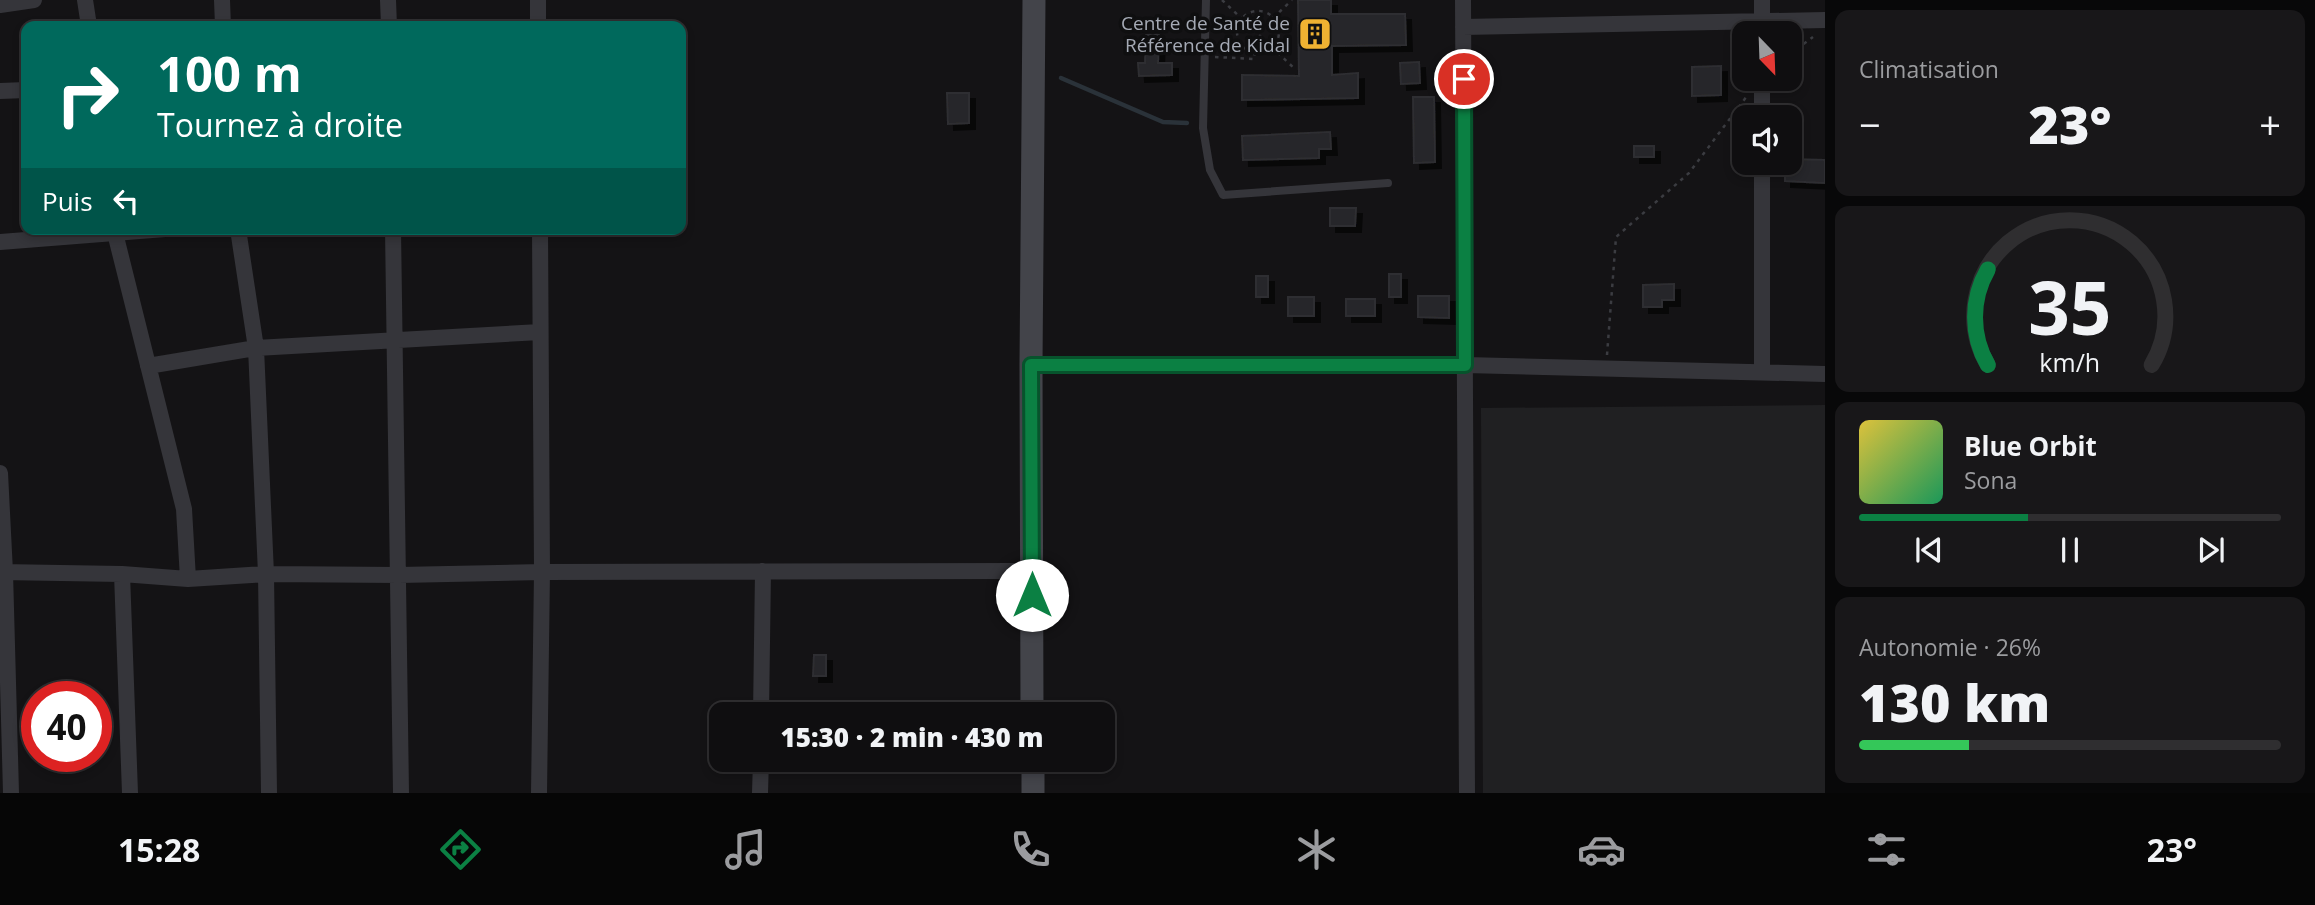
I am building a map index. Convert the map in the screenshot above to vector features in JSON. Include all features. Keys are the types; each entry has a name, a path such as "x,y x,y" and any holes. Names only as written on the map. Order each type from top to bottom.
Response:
{"street":[{"path":"0,5 34,0"},
{"path":"85,0 88,21"},
{"path":"222,0 223,21"},
{"path":"388,0 389,21"},
{"path":"538,0 538,21"},
{"path":"1032,702 1034,0"},
{"path":"1463,0 1467,793"},
{"path":"1762,0 1762,21"},
{"path":"1463,27 1732,27"},
{"path":"1802,27 1821,27"},
{"path":"0,91 21,90"},
{"path":"1762,175 1762,372"},
{"path":"0,242 73,235"},
{"path":"116,235 184,509 188,579"},
{"path":"239,235 256,348 266,574 269,793"},
{"path":"393,235 401,793"},
{"path":"539,793 542,572 540,235"},
{"path":"148,366 256,348 540,332"},
{"path":"1031,365 1465,365 1825,374"},
{"path":"0,473 11,793"},
{"path":"761,702 763,571"},
{"path":"3,572 121,574 188,579 266,574 1032,571"},
{"path":"121,574 130,793"},
{"path":"760,793 761,772"},
{"path":"1033,772 1033,793"}],"lane":[{"path":"1206,0 1203,128 1210,170 1223,195 1388,183"}],"path":[{"path":"1222,0 1296,70"},
{"path":"1273,18 1292,0"},
{"path":"1254,10 1268,12 1278,22 1280,36 1273,49 1261,54 1247,52 1238,42 1236,29 1241,18 1254,10"},
{"path":"1802,44 1821,27"},
{"path":"1205,56 1254,59 1255,53"},
{"path":"1606,369 1616,237 1689,173 1752,91"}],"shaded area":[{"path":"1825,405 1825,793 1483,793 1481,408"}],"building":[{"path":"1298,0 1331,0 1331,14 1405,14 1406,45 1332,46 1332,75 1358,73 1358,98 1242,100 1242,75 1299,76"},
{"path":"1146,35 1159,35 1158,63 1172,63 1172,75 1139,76 1138,63 1145,63"},
{"path":"1419,62 1420,83 1401,84 1400,63"},
{"path":"1721,66 1721,95 1692,96 1692,67"},
{"path":"947,93 969,93 969,123 948,124"},
{"path":"1413,97 1434,97 1435,162 1414,163"},
{"path":"1330,132 1331,149 1319,149 1319,158 1243,160 1242,136"},
{"path":"1634,146 1654,146 1654,157 1634,157"},
{"path":"1802,159 1825,160 1825,183 1785,181 1785,175 1802,175"},
{"path":"1330,208 1356,208 1355,226 1330,226"},
{"path":"1389,274 1401,274 1401,297 1389,297"},
{"path":"1256,276 1268,276 1268,297 1256,297"},
{"path":"1674,284 1674,300 1662,300 1662,307 1643,307 1643,285"},
{"path":"1418,296 1449,296 1449,318 1418,317"},
{"path":"1288,297 1314,297 1314,316 1288,316"},
{"path":"1346,299 1375,299 1375,316 1346,316"},
{"path":"814,655 826,655 826,676 813,676"}],"waterway":[{"path":"1061,78 1163,122 1187,123"}],"place":[{"name":"Centre de Santé de Référence de Kidal","path":"1315,34"}],"route":[{"path":"1032,595 1031,365 1465,365 1464,79"}]}
